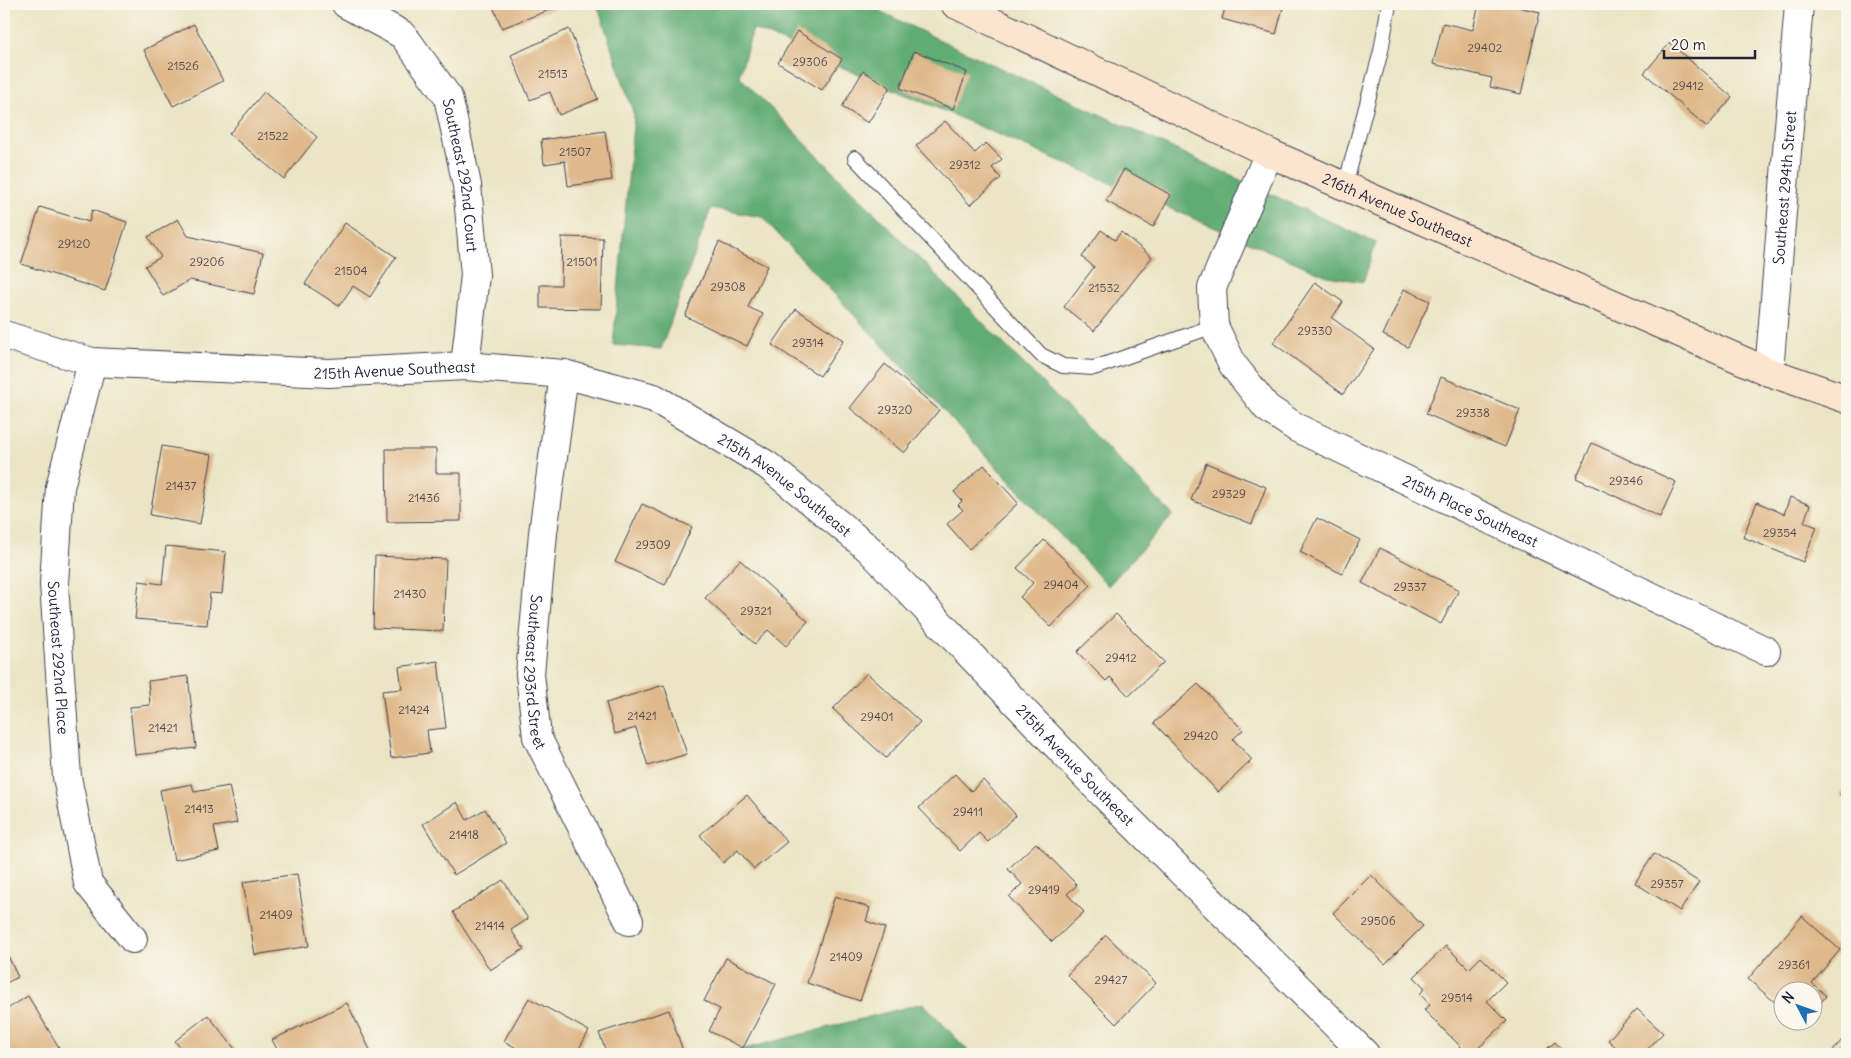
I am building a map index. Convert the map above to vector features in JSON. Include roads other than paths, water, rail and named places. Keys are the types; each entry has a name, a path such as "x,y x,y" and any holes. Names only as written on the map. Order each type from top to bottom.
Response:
{"street":[{"name":"Southeast 292nd Court","path":"346,4 403,35 448,97 467,185 475,275 465,366"},
{"name":"216th Avenue Southeast","path":"955,4 1269,153 1769,372 1847,399"},
{"name":"Southeast 294th Street","path":"1769,372 1799,4"},
{"path":"1214,326 1212,288 1269,153"},
{"name":"215th Place Southeast","path":"1214,326 1233,366 1268,408 1297,428 1766,651"},
{"name":"215th Avenue Southeast","path":"4,335 92,362 329,373 465,366 564,374 654,398 767,465 869,549 1102,793 1365,1054"},
{"name":"Southeast 292nd Place","path":"92,362 59,497 54,584 67,777 88,883 133,939"},
{"name":"Southeast 293rd Street","path":"564,374 543,533 530,674 537,737 629,921"}],"lane":[{"path":"1345,186 1381,52 1389,4"},
{"path":"855,158 1041,355 1063,366 1094,368 1214,326"}]}
